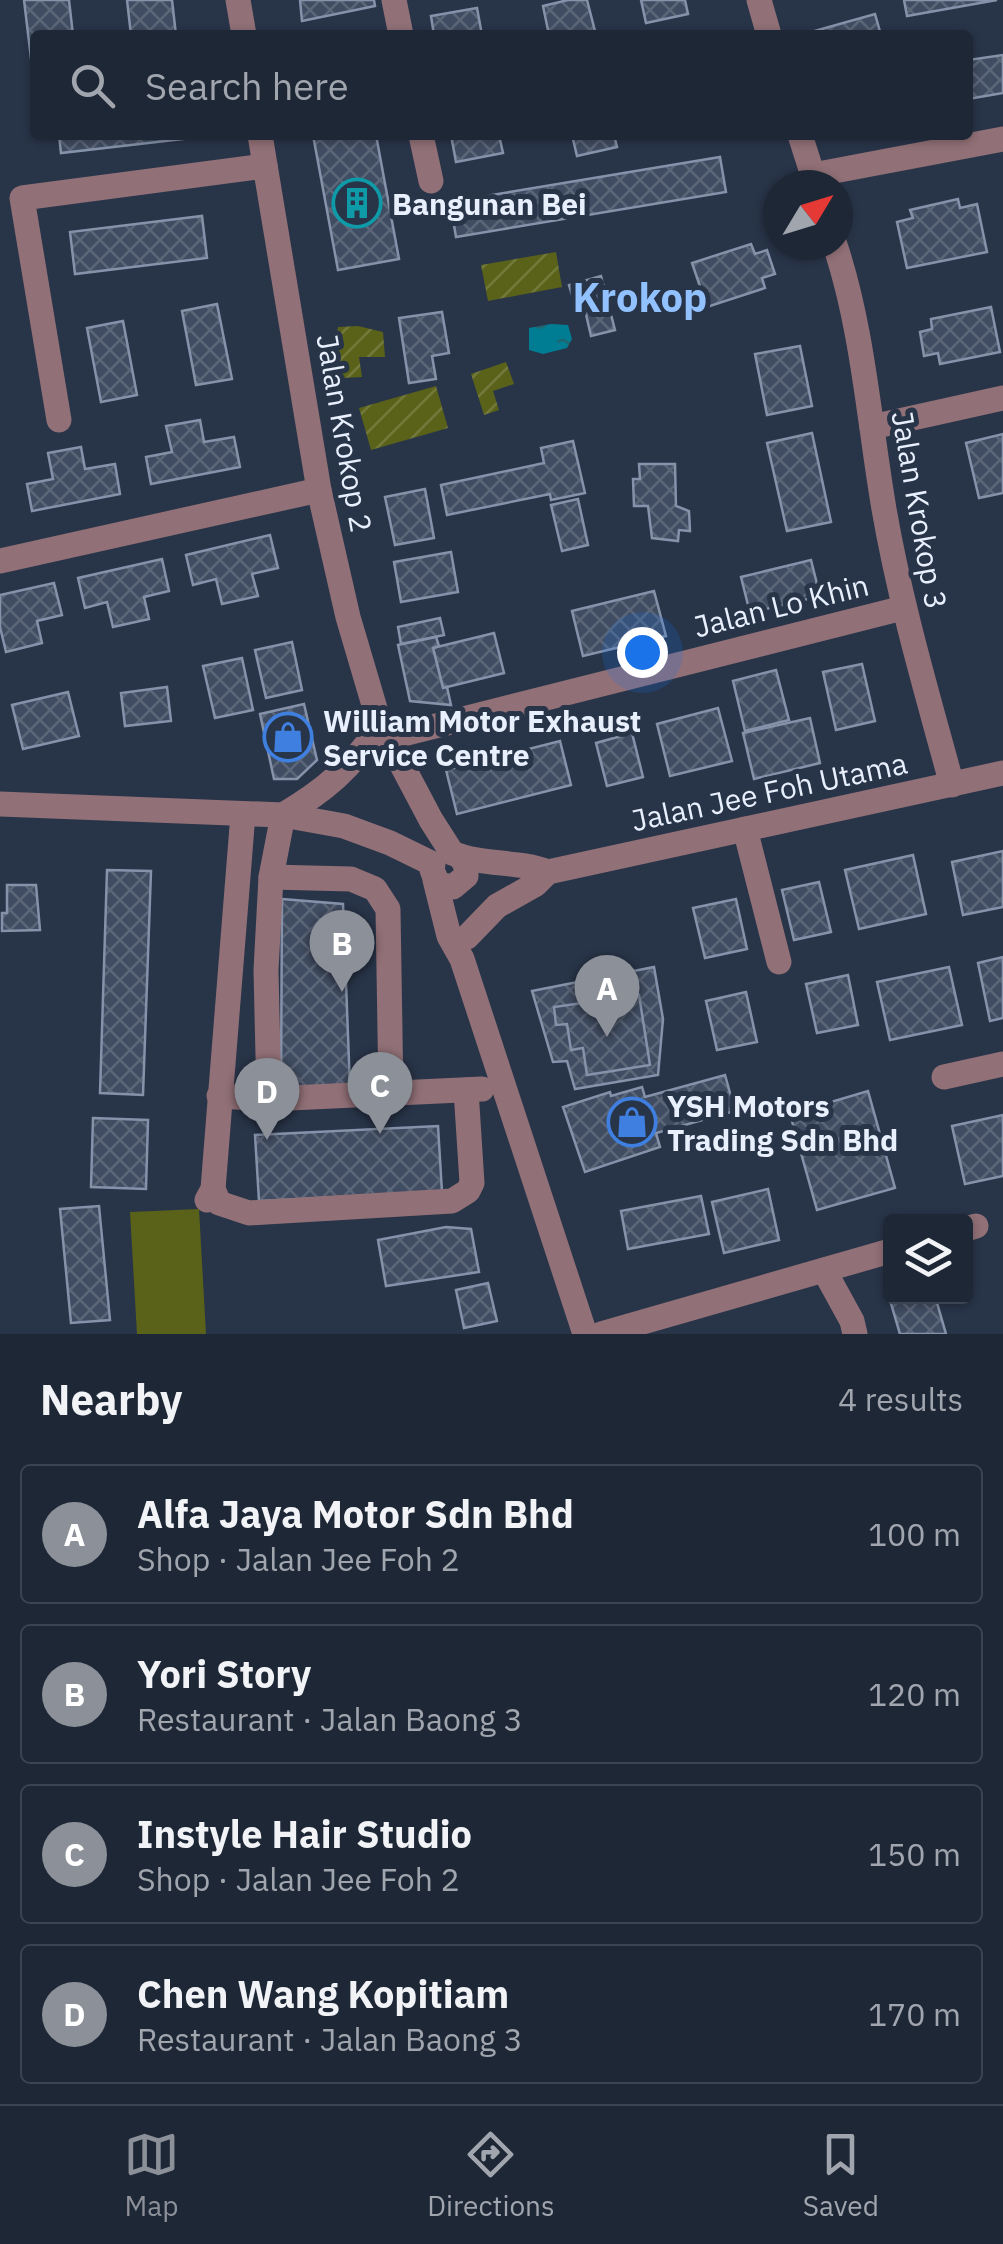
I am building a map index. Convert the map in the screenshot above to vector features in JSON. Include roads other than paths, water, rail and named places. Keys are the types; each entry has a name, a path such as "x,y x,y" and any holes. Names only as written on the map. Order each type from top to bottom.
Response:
{"street":[{"path":"238,0 243,30"},
{"path":"394,0 400,30"},
{"path":"760,0 768,30"},
{"name":"Jalan Krokop 2","path":"261,140 319,490 348,617 381,733 431,820 448,869 450,936 464,948 502,1088 585,1334"},
{"path":"422,140 430,181"},
{"path":"802,140 811,170"},
{"path":"853,172 1003,140"},
{"path":"59,420 22,198 265,166"},
{"name":"Jalan Krokop 3","path":"841,260 848,284 903,608 952,784"},
{"path":"872,427 1003,398"},
{"path":"0,561 319,490"},
{"name":"Jalan Lo Khin","path":"381,733 903,608"},
{"path":"269,1098 266,970 270,877 283,815 321,793 381,733"},
{"name":"Jalan Jee Foh Utama","path":"548,872 1003,773"},
{"path":"0,804 283,815 344,826 448,869 486,890 521,891"},
{"path":"243,814 210,1195 220,1203 249,1213 452,1201 468,1191 472,1183 466,1090"},
{"path":"745,829 778,962"},
{"path":"448,869 528,864 548,872 536,884 496,906 464,948"},
{"path":"270,877 352,879 374,889 388,910 391,1094"},
{"path":"230,966 266,970"},
{"path":"944,1077 1003,1064"},
{"path":"220,1096 269,1098 502,1088"},
{"path":"601,1334 883,1253"},
{"path":"824,1270 855,1334"}],"water":[{"path":"568,325 572,339 567,348 543,354 529,350 529,328"}],"place":[{"name":"Bangunan Bei","path":"357,203"},
{"name":"William Motor Exhaust Service Centre","path":"288,737"},
{"name":"Yori Story","path":"342,992"},
{"name":"Alfa Jaya Motor Sdn Bhd","path":"607,1037"},
{"name":"YSH Motors Trading Sdn Bhd","path":"632,1122"},
{"name":"Instyle Hair Studio","path":"380,1134"},
{"name":"Chen Wang Kopitiam","path":"267,1140"}],"district":[{"name":"Krokop","path":"640,297"}]}
